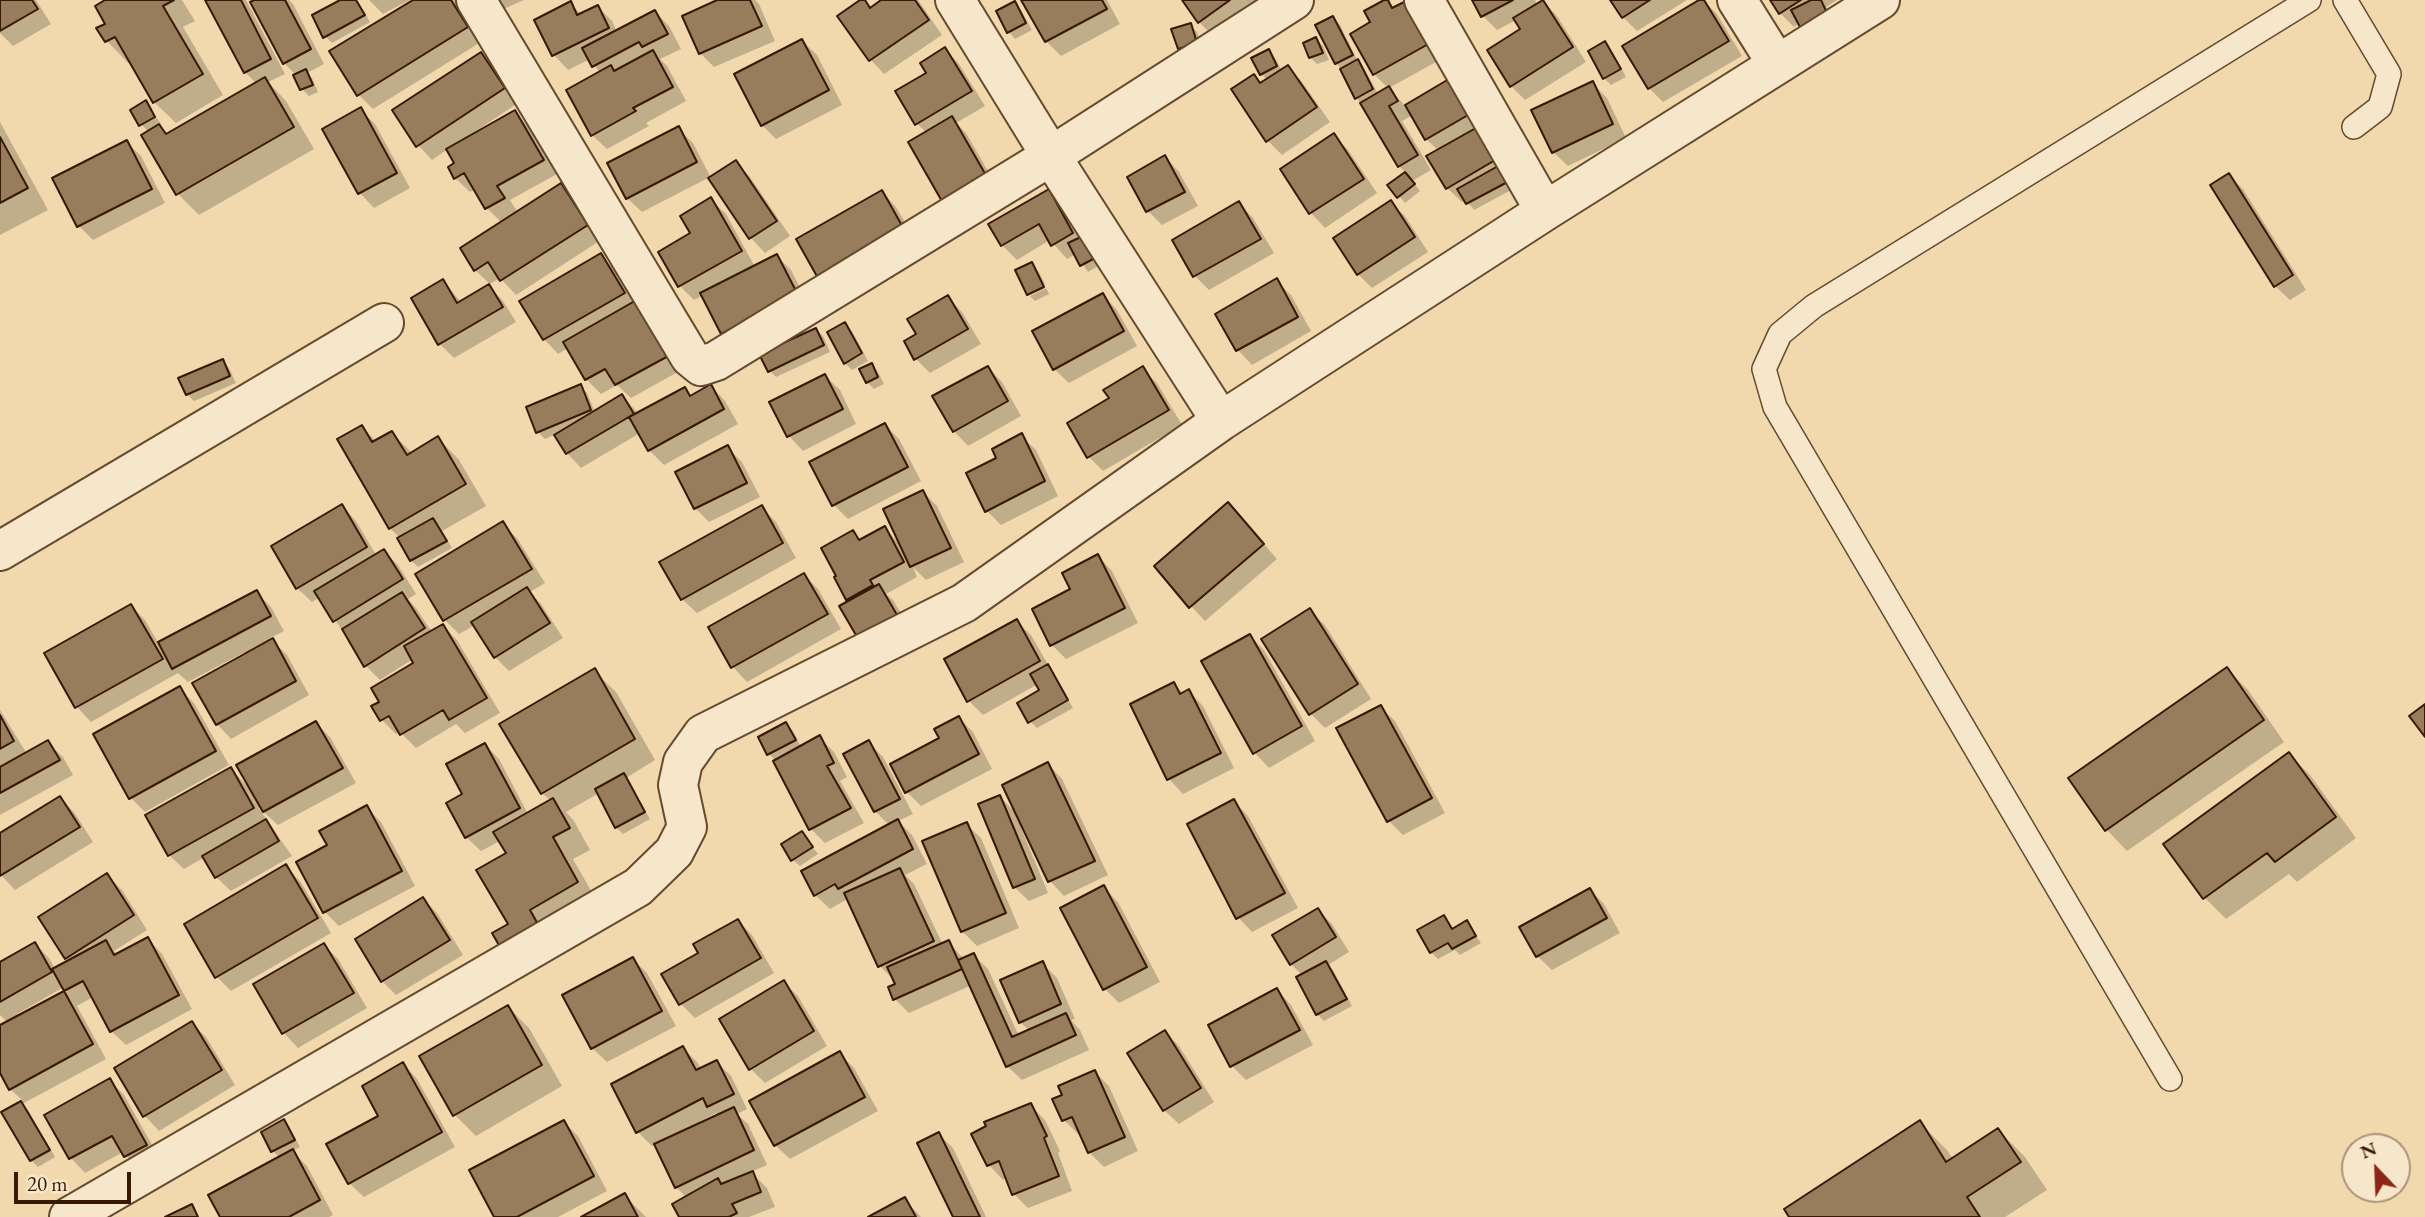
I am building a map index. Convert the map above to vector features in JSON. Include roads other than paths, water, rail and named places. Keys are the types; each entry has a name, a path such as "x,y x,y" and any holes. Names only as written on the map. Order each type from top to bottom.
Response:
{"street":[{"path":"476,0 690,357 701,366 716,361 1051,156 1294,0"},
{"path":"955,0 1051,156 1221,421"},
{"path":"1424,0 1545,211"},
{"path":"1737,0 1777,64"},
{"path":"69,1217 638,887 674,852 687,827 678,785 683,762 703,734 964,603 1221,421 1545,211 1880,0"},
{"path":"0,551 384,323"}],"lane":[{"path":"2170,1079 1775,407 1764,369 1780,334 1814,306 2309,0"},
{"path":"2345,0 2389,74 2380,107 2354,127"}]}
